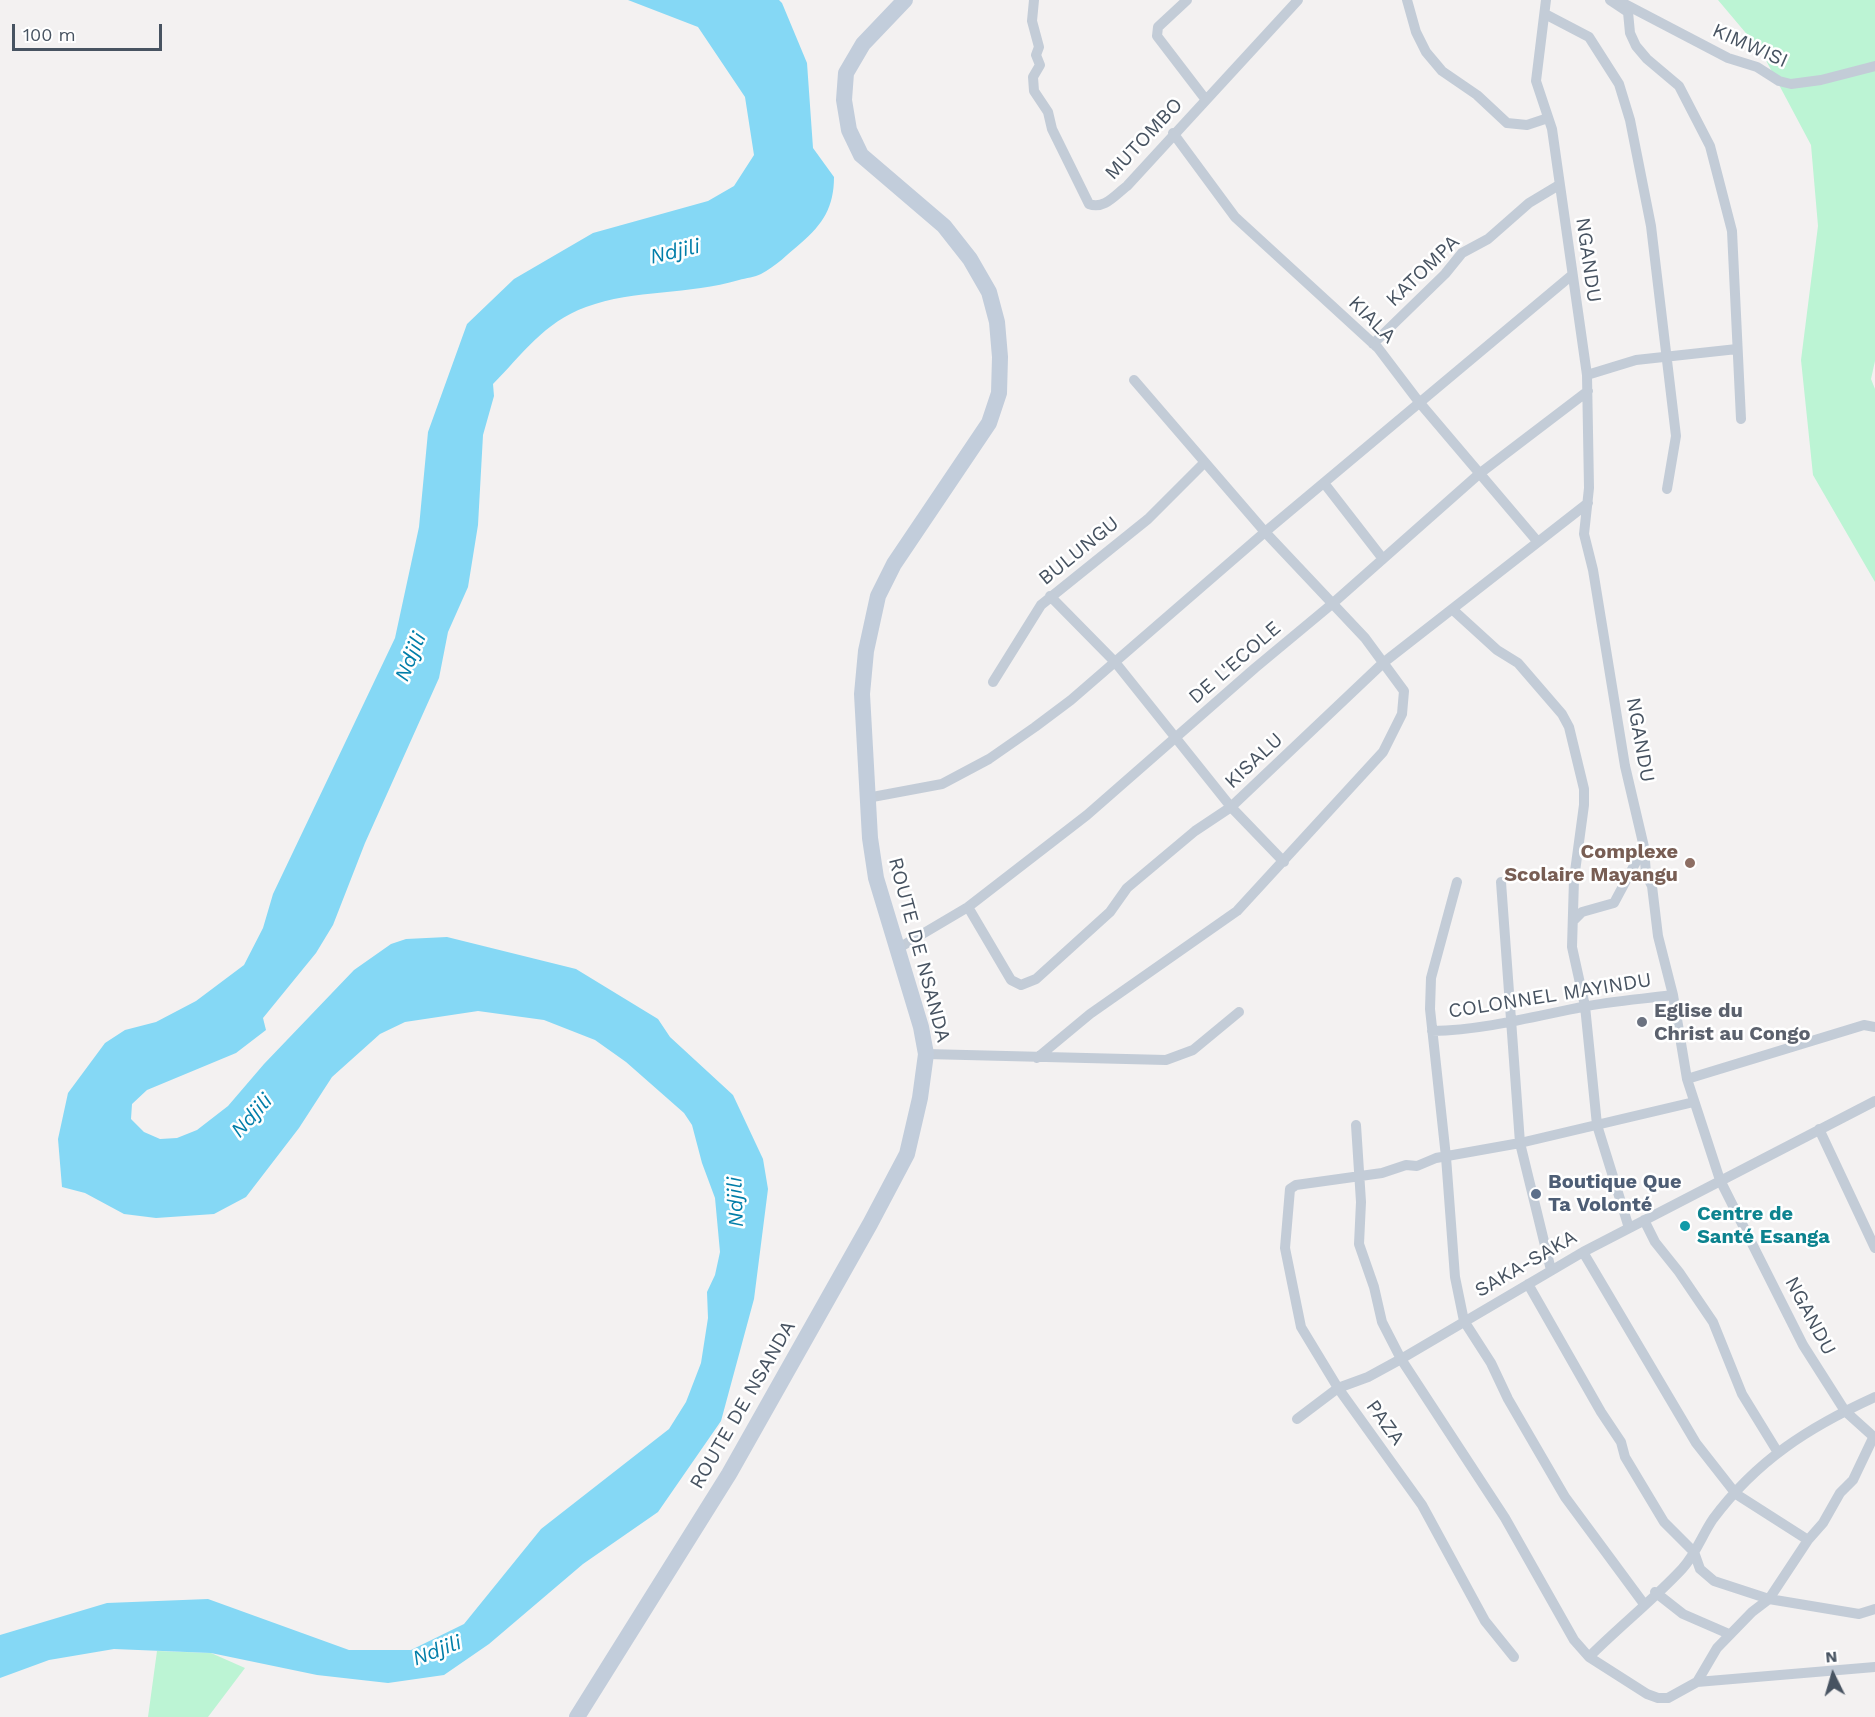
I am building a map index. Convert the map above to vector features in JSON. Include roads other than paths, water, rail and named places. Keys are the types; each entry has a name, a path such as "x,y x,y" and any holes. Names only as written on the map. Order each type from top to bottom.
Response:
{"street":[{"name":"ROUTE DE NSANDA","path":"577,1717 729,1474 907,1154 920,1098 926,1054 909,983 876,878 867,798 862,694 866,651 878,596 894,564 989,423 999,393 997,322 989,292 970,259 944,226 861,155 849,130 844,100 846,73 863,44 905,0"},
{"name":"MUTOMBO","path":"1034,0 1032,21 1039,47 1036,55 1040,65 1033,77 1034,91 1048,112 1052,129 1089,204 1095,206 1104,204 1127,186 1173,133 1298,0"},
{"path":"1187,0 1158,27 1157,36 1206,100"},
{"path":"1407,0 1416,32 1426,52 1442,71 1477,95 1507,123 1527,125 1548,118"},
{"name":"NGANDU","path":"1546,0 1536,81 1548,118 1587,375 1588,503 1584,534 1593,570 1625,766 1644,847 1658,936 1673,995 1687,1079 1720,1180 1803,1346 1845,1411 1874,1438"},
{"path":"1610,0 1628,12 1630,33 1636,46 1647,59 1679,86 1710,146 1731,223 1741,419"},
{"name":"KIMWISI","path":"1618,0 1728,58 1757,67 1779,81 1791,84 1821,80 1875,66"},
{"path":"1545,14 1589,37 1619,84 1644,188 1667,357 1676,436 1667,489"},
{"name":"KIALA","path":"1173,133 1246,229 1373,344 1537,542"},
{"name":"KATOMPA","path":"1373,344 1427,292 1462,253 1488,239 1529,203 1559,185"},
{"path":"867,798 942,784 989,759 1071,700 1265,532 1572,275"},
{"path":"1587,375 1636,360 1737,349"},
{"path":"1036,1058 1090,1014 1238,911 1383,752 1402,714 1405,701 1404,691 1365,638 1265,532 1134,380"},
{"name":"DE L'ECOLE","path":"897,949 968,907 1087,815 1479,474 1588,391"},
{"name":"BULUNGU","path":"993,682 1029,620 1050,596 1068,585 1148,519 1204,463"},
{"path":"1324,483 1383,559"},
{"name":"KISALU","path":"968,907 1011,980 1021,984 1030,982 1110,912 1127,888 1195,831 1231,807 1383,663 1588,503"},
{"path":"1050,596 1115,662 1231,807 1284,862"},
{"path":"1452,609 1497,650 1518,663 1562,714 1569,727 1584,797 1574,879 1572,947 1585,1006 1597,1125 1629,1228"},
{"path":"1573,921 1582,912 1614,903 1644,847"},
{"path":"1457,882 1431,978 1432,1031 1446,1157 1455,1277 1464,1320 1491,1363 1508,1399 1565,1497 1644,1604"},
{"path":"1501,882 1509,1022 1520,1143 1551,1270"},
{"name":"COLONNEL MAYINDU","path":"1432,1031 1509,1022 1585,1006 1673,995"},
{"path":"926,1054 1166,1060 1180,1057 1193,1050 1239,1011"},
{"path":"1687,1079 1864,1025 1875,1027"},
{"name":"SAKA-SAKA","path":"1298,1419 1338,1388 1368,1377 1401,1359 1583,1252 1875,1101"},
{"path":"1358,1176 1382,1173 1406,1165 1417,1166 1446,1157 1520,1143 1694,1102"},
{"path":"1356,1125 1361,1202 1359,1244 1374,1287 1382,1322 1401,1359 1505,1518 1574,1640 1589,1657 1647,1694 1658,1698 1668,1698 1697,1682 1875,1667"},
{"path":"1819,1129 1875,1248"},
{"name":"PAZA","path":"1358,1176 1296,1185 1290,1189 1285,1248 1299,1321 1317,1357 1422,1505 1485,1621 1514,1657"},
{"path":"1644,1220 1655,1242 1679,1272 1713,1322 1742,1394 1777,1451"},
{"path":"1583,1252 1696,1443 1736,1494 1808,1540"},
{"path":"1528,1284 1621,1442 1625,1457 1664,1522 1694,1552 1700,1569 1714,1581 1769,1599 1859,1614 1875,1609"},
{"path":"1589,1657 1683,1568 1712,1520 1750,1475 1777,1451 1845,1411 1875,1397"},
{"path":"1697,1682 1708,1660 1729,1634 1769,1599 1808,1540 1823,1523 1840,1493 1853,1480 1874,1438"},
{"path":"1655,1593 1683,1614 1729,1634"}],"water":[{"name":"Ndjili","path":"628,0 779,0 782,3 807,63 813,148 834,177 832,197 826,214 809,236 777,264 761,274 720,285 624,297 571,313 546,330 493,384 494,396 483,435 478,525 468,587 448,632 439,678 365,843 333,925 316,953 263,1018 266,1030 236,1053 147,1090 132,1104 131,1119 144,1132 160,1139 177,1138 197,1130 228,1106 264,1064 354,970 391,944 406,939 447,937 576,969 658,1019 670,1037 733,1095 763,1159 768,1189 754,1299 721,1421 658,1512 583,1564 489,1644 444,1675 388,1683 317,1675 211,1653 114,1649 49,1660 0,1678 0,1635 107,1603 208,1599 349,1650 411,1650 464,1624 541,1529 669,1429 686,1402 701,1363 708,1318 707,1292 715,1275 720,1252 715,1198 702,1163 692,1125 684,1113 626,1062 595,1040 544,1020 478,1011 405,1022 380,1034 332,1077 299,1128 246,1197 214,1214 156,1218 124,1214 85,1193 62,1187 58,1139 68,1093 105,1043 125,1030 156,1022 196,1001 244,965 263,928 273,894 395,638 419,527 428,432 467,324 514,279 593,233 708,201 734,186 754,155 745,97 698,27"}],"place":[{"name":"Complexe Scolaire Mayangu","path":"1690,863"},
{"name":"Eglise du Christ au Congo","path":"1642,1022"},
{"name":"Boutique Que Ta Volonté","path":"1536,1194"},
{"name":"Centre de Santé Esanga","path":"1685,1226"}]}
